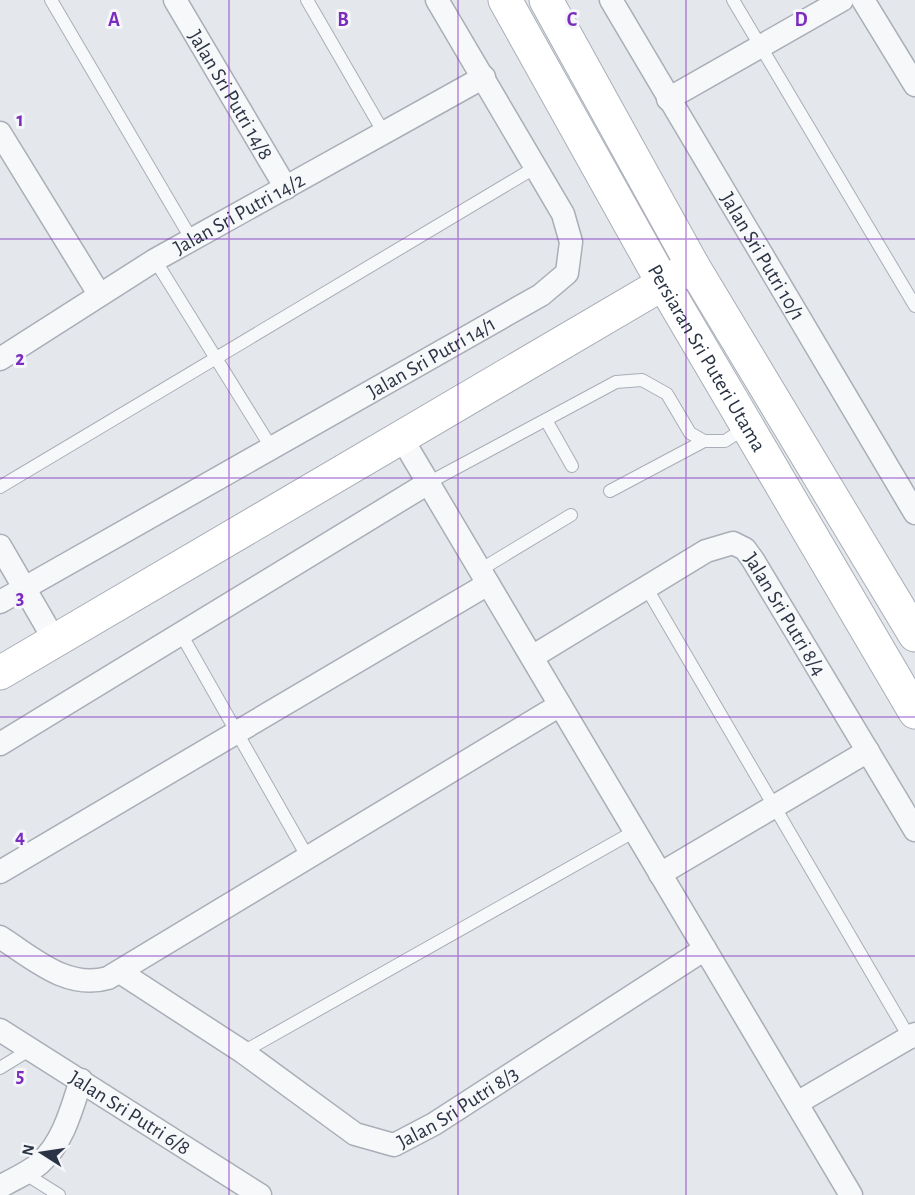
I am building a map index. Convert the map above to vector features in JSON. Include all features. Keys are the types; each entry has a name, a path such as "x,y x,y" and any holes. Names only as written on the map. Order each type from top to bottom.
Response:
{"street":[{"name":"Jalan Sri Putri 14/8","path":"176,0 286,188"},
{"name":"Jalan Sri Putri 14/1","path":"0,602 541,296 567,273 571,242 563,214 437,0"},
{"name":"Persiaran Sri Puteri Utama","path":"505,0 663,283 915,712"},
{"name":"Persiaran Sri Puteri Utama","path":"546,0 693,266 915,635"},
{"name":"Jalan Sri Putri 10/1","path":"611,0 668,99 913,504"},
{"path":"668,99 842,0"},
{"path":"863,0 915,85"},
{"name":"Jalan Sri Putri 14/2","path":"2,354 155,260 484,77"},
{"path":"0,133 99,294"},
{"path":"0,673 693,266"},
{"path":"401,437 851,1195"},
{"path":"0,744 428,483"},
{"name":"Jalan Sri Putri 8/4","path":"532,657 718,545 733,543 745,549 915,830"},
{"path":"0,546 55,641"},
{"path":"0,872 235,733 484,577"},
{"path":"0,937 41,964 76,980 93,982 120,972 307,856 560,705"},
{"path":"660,874 868,751"},
{"name":"Jalan Sri Putri 8/3","path":"120,972 243,1053 355,1134 394,1145 434,1124 705,949"},
{"name":"Jalan Sri Putri 6/8","path":"0,1030 260,1195"},
{"path":"797,1103 913,1039"},
{"path":"0,1187 41,1162 57,1141 69,1118 81,1080"}],"lane":[{"path":"51,0 192,240"},
{"path":"308,0 384,133"},
{"path":"733,0 915,306"},
{"path":"0,487 536,167"},
{"path":"155,260 271,447"},
{"path":"428,483 616,382 642,380 666,394 690,433 704,441"},
{"path":"546,420 572,466"},
{"path":"610,491 704,441 725,441 747,426"},
{"path":"484,577 571,515"},
{"path":"646,587 913,1039"},
{"path":"181,634 235,733 307,856"},
{"path":"243,1053 635,831"},
{"path":"0,1068 31,1049"},
{"path":"24,1173 59,1195"}]}
